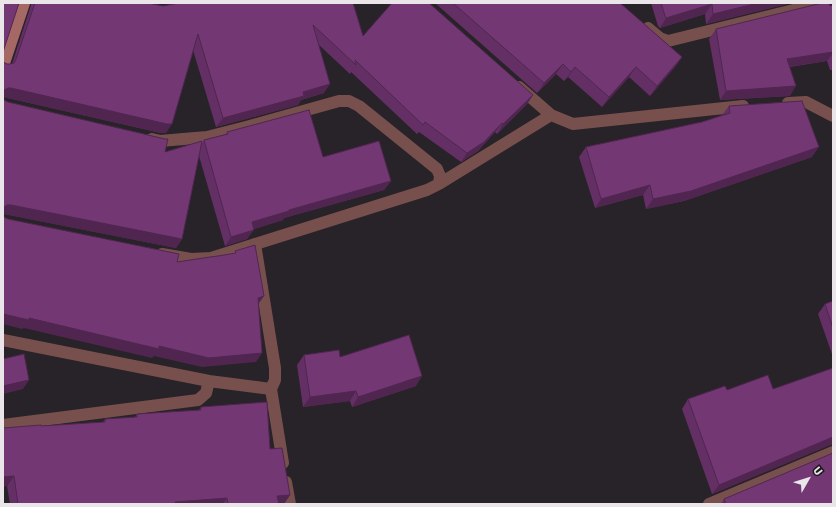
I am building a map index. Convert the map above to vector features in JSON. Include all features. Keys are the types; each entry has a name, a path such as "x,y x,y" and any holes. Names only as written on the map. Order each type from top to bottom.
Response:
{"street":[{"path":"3,66 24,3"},
{"path":"640,21 660,38 668,41 822,3"},
{"path":"510,80 551,115 573,124 728,107 752,106"},
{"path":"138,136 160,141 207,137 339,100 349,101 359,106 437,169 440,176 439,184"},
{"path":"775,104 806,102 833,116"},
{"path":"148,251 191,259 211,258 427,190 551,115"},
{"path":"255,244 275,368 275,380 271,389 290,504"},
{"path":"3,340 209,381 271,389"},
{"path":"3,425 198,400 206,393 209,381"},
{"path":"713,503 833,452"}],"building":[{"path":"3,3 19,3 3,52"},
{"path":"35,3 148,3 163,6 179,3 353,3 363,36 392,3 429,3 533,95 503,124 502,123 484,142 467,153 425,122 423,125 355,60 356,65 313,25 330,84 303,92 304,96 223,118 198,34 172,124 11,88 4,90 3,92 3,62 7,64 14,63"},
{"path":"453,3 620,3 682,57 657,86 636,67 609,97 575,67 571,72 563,64 544,83"},
{"path":"661,3 758,3 713,14 712,4 666,18"},
{"path":"822,3 829,3 830,6 833,5 833,52 787,59 796,86 726,91 716,29"},
{"path":"3,98 8,102 168,139 165,152 202,141 182,239 11,205 7,205 3,209"},
{"path":"802,101 819,147 691,191 653,199 650,185 601,199 586,147 702,122 730,113 729,106"},
{"path":"309,110 323,157 379,141 391,181 252,222 254,230 231,237 204,140 228,134 227,132"},
{"path":"3,215 8,219 179,254 177,262 236,253 235,251 255,245 264,296 258,298 262,353 209,358 159,346 159,349 29,318 29,320 3,314"},
{"path":"833,301 833,328 825,304"},
{"path":"409,335 422,376 358,397 356,391 310,397 304,355 339,350 340,357"},
{"path":"24,354 29,380 3,386 3,359"},
{"path":"833,368 833,437 719,485 688,399 725,386 727,390 768,375 773,389"},
{"path":"267,402 270,449 282,448 290,495 277,496 279,504 228,504 227,498 175,502 176,504 18,504 14,476 3,477 3,428 105,422 105,419 137,417 137,414 201,410 201,407"},
{"path":"833,453 833,504 726,504 724,499"}]}
